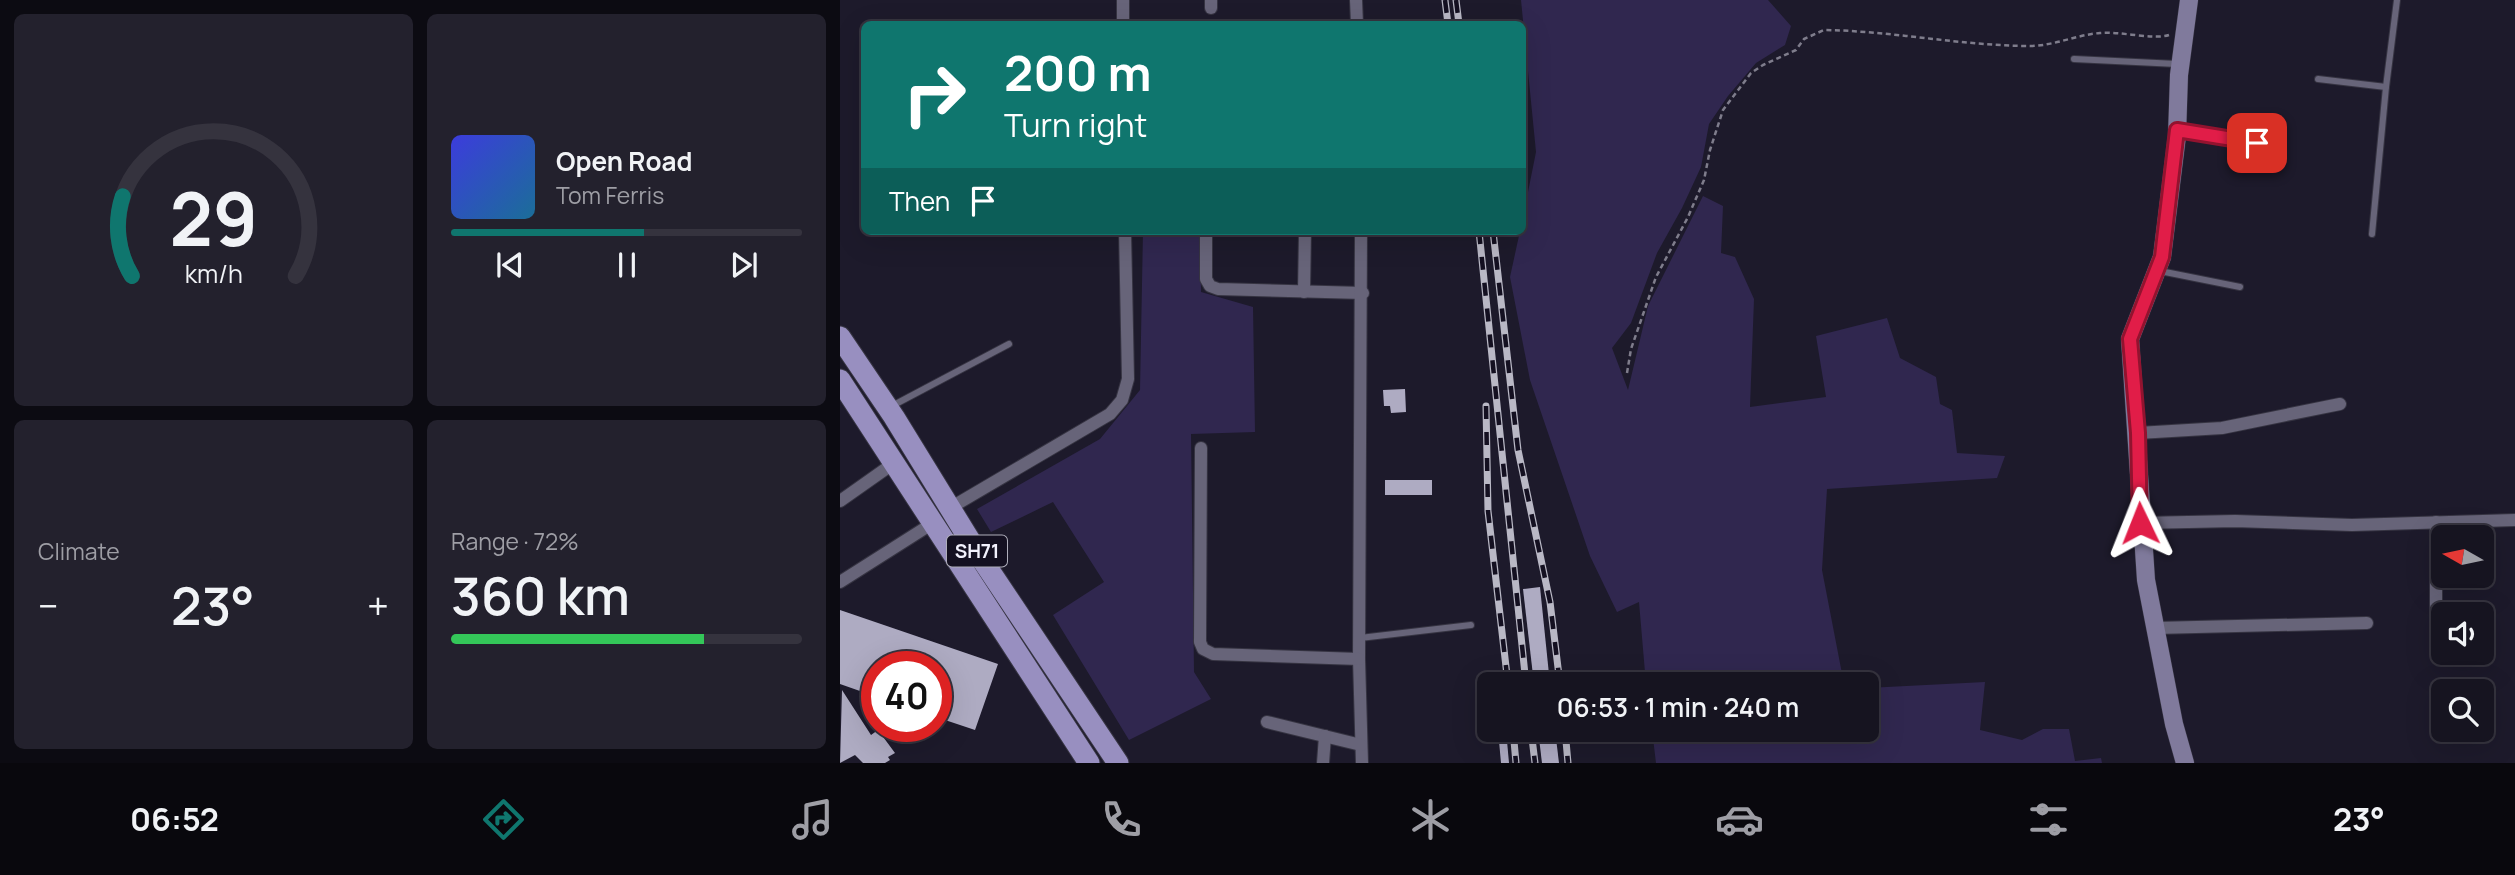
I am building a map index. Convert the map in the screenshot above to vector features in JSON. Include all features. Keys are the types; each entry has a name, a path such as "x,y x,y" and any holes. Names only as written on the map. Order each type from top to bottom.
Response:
{"main road":[{"name":"SH71","path":"840,337 1118,763"},
{"name":"SH71","path":"840,380 1089,763"},
{"path":"872,430 891,412"}],"street":[{"path":"1123,0 1123,21"},
{"path":"1355,0 1357,21"},
{"path":"2185,763 2174,724 2146,580 2140,523 2138,433 2130,339 2162,257 2177,130 2180,64 2189,0"},
{"path":"950,508 1110,414 1122,400 1128,379 1125,235"},
{"path":"1206,235 1206,279 1210,286 1218,289 1363,293"},
{"path":"1304,292 1305,235"},
{"path":"1361,235 1363,293 1359,659 1362,763"},
{"path":"2138,433 2222,428 2340,404"},
{"path":"1201,448 1200,642 1203,649 1213,654 1359,659"},
{"path":"840,501 894,463"},
{"path":"2140,523 2235,521 2352,525 2515,520"},
{"path":"840,582 933,523"},
{"path":"2436,523 2436,602"},
{"path":"2155,628 2367,624"},
{"path":"1267,722 1360,745"},
{"path":"1324,763 1325,736"}],"lane":[{"path":"2372,234 2386,87 2398,0"},
{"path":"2074,59 2180,64"},
{"path":"2318,79 2386,87"},
{"path":"2177,130 2257,143"},
{"path":"2157,270 2240,287"},
{"path":"891,412 1009,344"},
{"path":"1360,638 1471,625"}],"path":[{"path":"1627,373 1631,349 1656,277 1704,180 1723,110 1751,73 1796,50 1804,39 1824,30 1840,30 2034,46 2100,33 2163,37 2185,29"}],"shaded area":[{"path":"1521,0 1768,0 1791,26 1785,45 1756,63 1709,124 1701,167 1657,253 1631,323 1612,348 1628,390 1648,306 1703,196 1723,206 1721,253 1735,257 1754,299 1750,407 1826,397 1816,336 1887,318 1900,358 1936,377 1940,404 1952,410 1957,453 2005,456 1997,478 1827,489 1822,570 1842,672 1645,672 1639,602 1617,612 1590,556 1530,380 1510,277 1519,235 1526,235 1526,202 1536,152 1526,51 1526,21 1523,21"},
{"path":"1143,235 1200,235 1201,292 1253,307 1255,432 1191,434 1194,672 1211,699 1129,740 1053,615 1104,582 1053,502 991,532 977,509 1100,439 1140,390"},
{"path":"1985,682 1980,730 2022,740 2043,729 2069,729 2075,761 2101,758 2102,763 1656,763 1653,742 1879,742 1879,687"}],"building":[{"path":"1405,389 1406,412 1391,413 1390,406 1384,406 1383,390"},
{"path":"1385,480 1432,480 1432,495 1385,495"},
{"path":"1540,587 1549,672 1533,672 1523,589"},
{"path":"840,610 998,664 975,730 952,722 952,651 861,651 861,691 840,684"},
{"path":"842,690 861,719 861,742 887,742 895,753 888,757 890,760 885,763 863,763 855,755 840,763"},
{"path":"1499,742 1507,742 1509,763 1501,763"},
{"path":"1539,742 1556,742 1559,763 1542,763"}],"railway":[{"path":"1445,0 1448,21"},
{"path":"1456,0 1459,21"},
{"path":"1479,235 1525,672"},
{"path":"1493,235 1518,450 1550,602 1559,672"},
{"path":"1486,406 1488,511 1507,672"},
{"path":"1514,742 1516,763"},
{"path":"1532,742 1535,763"},
{"path":"1566,742 1568,763"}],"route":[{"path":"2140,523 2138,433 2130,339 2162,257 2177,130 2257,143"}]}
